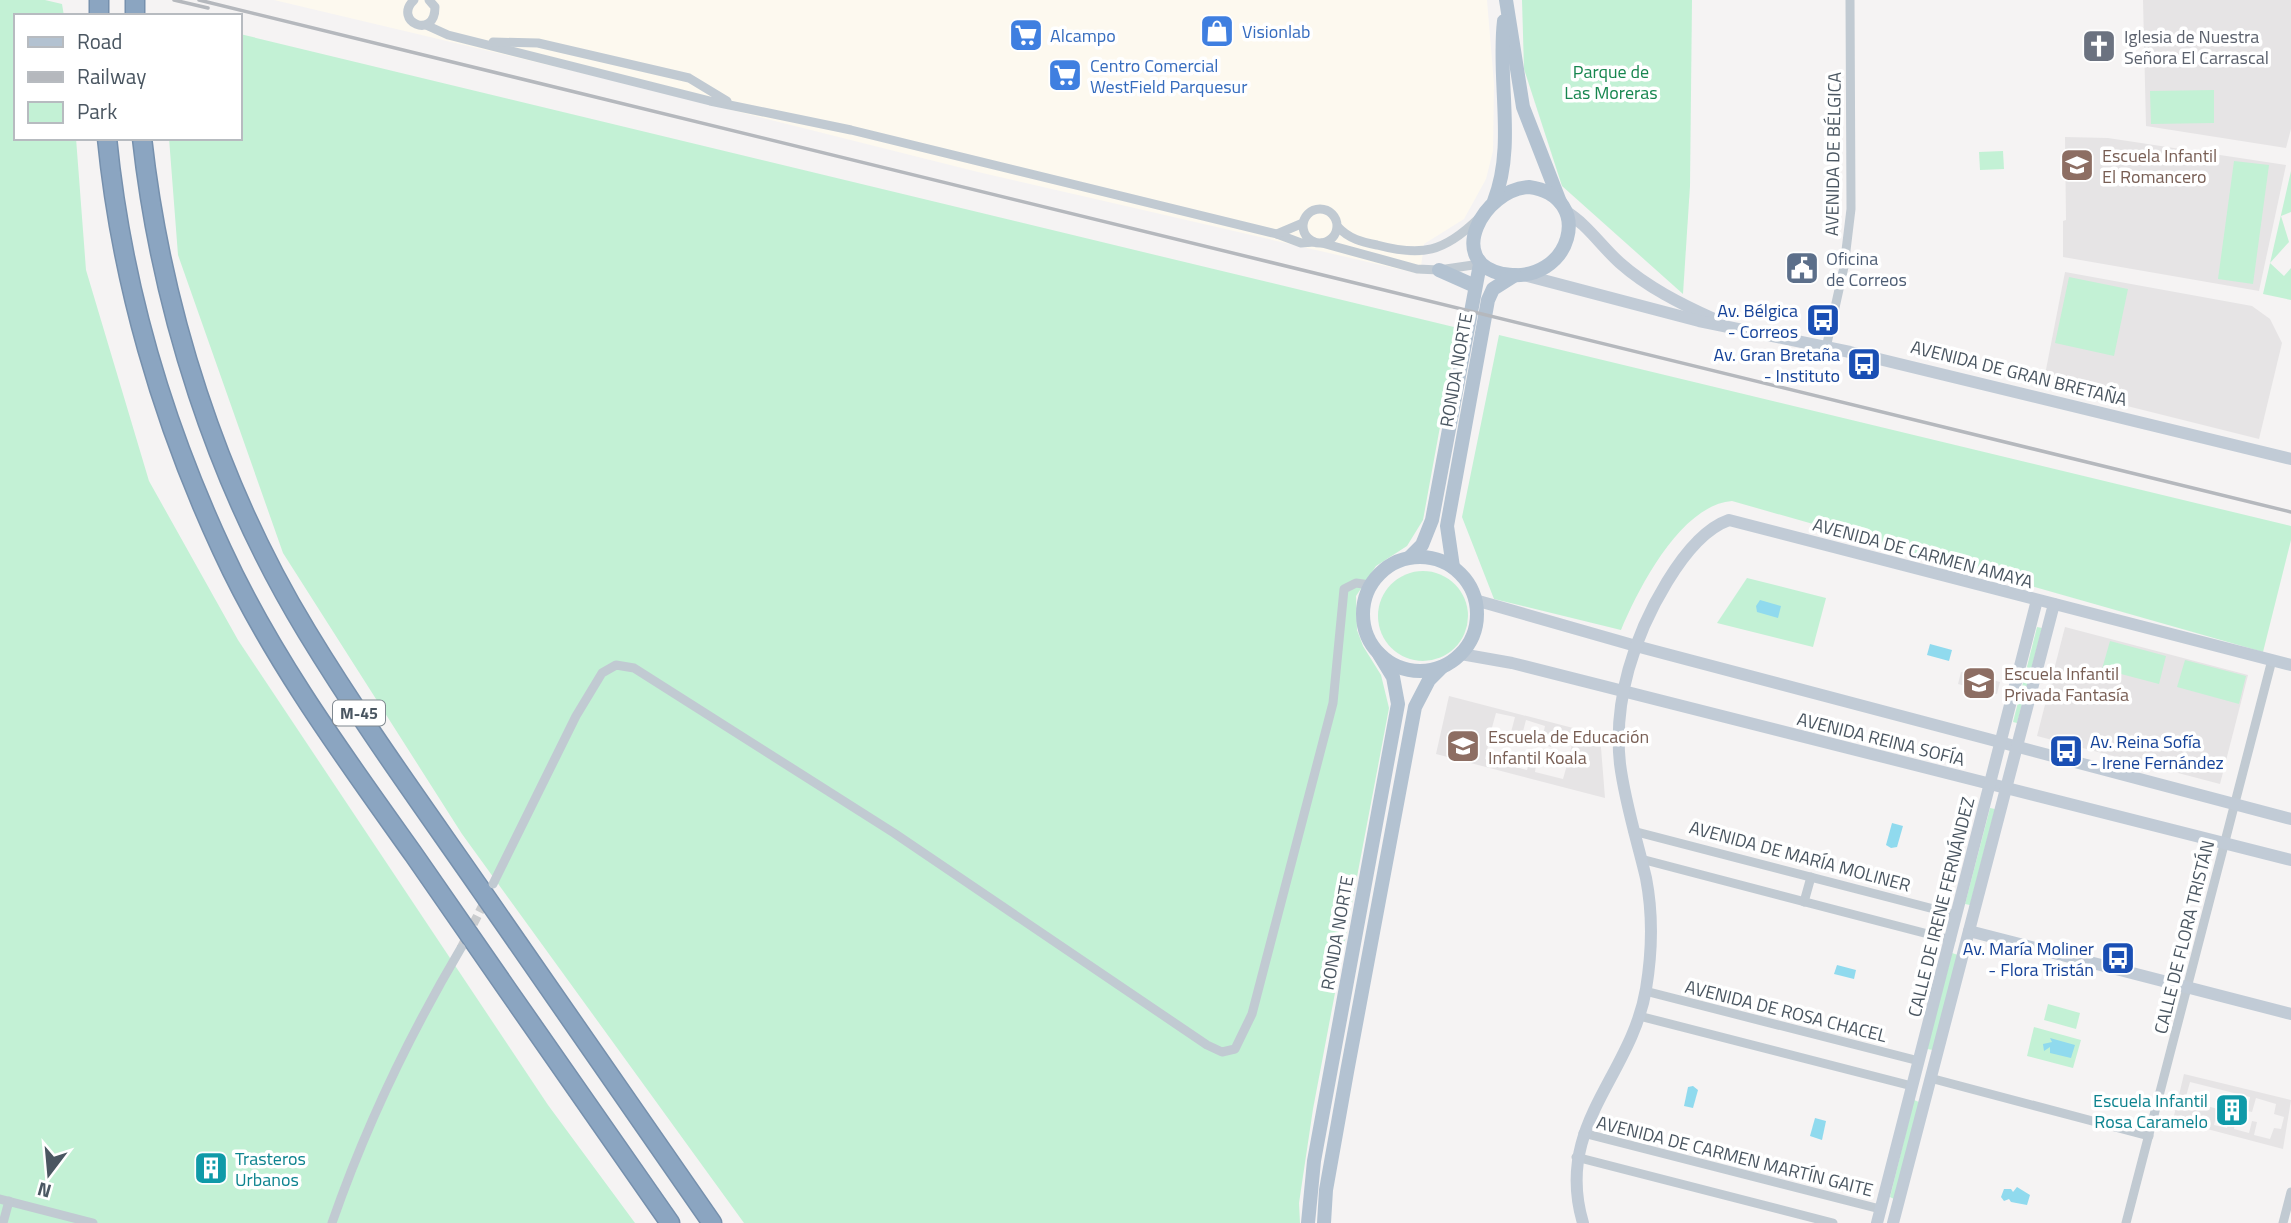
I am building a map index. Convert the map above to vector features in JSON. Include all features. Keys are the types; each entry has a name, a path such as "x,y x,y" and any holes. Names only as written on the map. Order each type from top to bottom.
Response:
{"highway":[{"name":"M-45","path":"107,140 113,199 146,348 180,446 222,550 266,633 344,755 670,1223"},
{"name":"M-45","path":"142,140 148,188 180,336 212,430 261,546 305,629 367,726 712,1223"}],"main road":[{"name":"AVENIDA DE GRAN BRETAÑA","path":"1494,201 1503,163 1501,48 1506,3"},
{"name":"AVENIDA DE GRAN BRETAÑA","path":"1506,3 1527,120 1563,207"},
{"path":"1525,187 1544,191 1563,207 1568,232 1563,250 1546,268 1519,275 1496,272 1480,264 1473,243 1484,213 1508,191 1525,187"},
{"name":"RONDA NORTE","path":"1308,1223 1314,1161 1398,704 1393,677 1368,639 1362,621 1363,602 1370,584 1387,566 1410,557 1422,545 1432,520 1480,264"},
{"path":"1439,270 1475,286"},
{"name":"RONDA NORTE","path":"1475,600 1471,587 1453,567 1447,526 1488,300 1493,289 1519,275"},
{"path":"1410,557 1425,557 1453,567"},
{"path":"1461,654 1475,629 1475,600"},
{"path":"1379,654 1392,664 1409,670 1426,671 1442,667"},
{"name":"RONDA NORTE","path":"1324,1223 1326,1190 1345,1082 1415,707 1429,680 1461,654"}],"street":[{"name":"AVENIDA DE BÉLGICA","path":"1826,348 1844,267 1851,209 1850,0"},
{"path":"412,1 408,12 411,22 426,25 448,35 704,100 732,104 1277,234 1301,243 1318,242 1333,237 1338,227"},
{"path":"426,25 435,16 432,1"},
{"path":"475,41 538,43 689,78 732,104"},
{"name":"AVENIDA DE GRAN BRETAÑA","path":"1563,207 1579,219 1615,258 1638,277 1684,305 1737,329"},
{"path":"1277,234 1303,223 1311,211 1322,209 1332,213 1338,227 1356,240 1400,251 1421,252 1454,240 1484,213"},
{"path":"1303,223 1306,233 1318,242 1403,266 1439,270 1480,264"},
{"name":"AVENIDA DE GRAN BRETAÑA","path":"1519,275 2291,459"},
{"name":"AVENIDA DE CARMEN AMAYA","path":"1583,1223 1579,1209 1576,1157 1583,1133 1626,1051 1639,1016 1652,940 1646,881 1620,764 1619,733 1624,692 1636,646 1650,611 1675,568 1713,526 1729,520 2291,665"},
{"path":"493,884 576,716 602,673 615,665 634,668 885,827 1208,1045 1222,1052 1235,1049 1252,1014 1333,703 1344,589 1356,583 1370,584"},
{"name":"AVENIDA REINA SOFÍA","path":"1475,600 1636,646 2291,819"},
{"name":"CALLE DE IRENE FERNÁNDEZ","path":"1880,1219 2037,600"},
{"name":"CALLE DE IRENE FERNÁNDEZ","path":"1893,1223 2054,604"},
{"name":"AVENIDA REINA SOFÍA","path":"1461,654 1511,663 2291,860"},
{"name":"CALLE DE FLORA TRISTÁN","path":"2126,1223 2272,660"},
{"name":"AVENIDA DE MARÍA MOLINER","path":"1633,831 1957,915"},
{"path":"1641,859 1951,940"},
{"path":"1804,902 1811,877"},
{"path":"1969,931 2291,1014"},
{"path":"332,1223 353,1161 441,982 461,948"},
{"name":"AVENIDA DE ROSA CHACEL","path":"1645,991 1919,1060"},
{"path":"1639,1016 1912,1086"},
{"path":"1930,1078 2149,1136"},
{"name":"AVENIDA DE CARMEN MARTÍN GAITE","path":"1583,1133 1880,1219"},
{"path":"1576,1157 1833,1223"},
{"path":"2283,1223 2291,1192"},
{"path":"3,1223 4,1200 71,1220 93,1223"}],"shaded area":[{"path":"274,0 1487,0 1494,84 1493,151 1486,179 1464,219 1424,244 1420,274 978,172 628,84"},
{"path":"2143,0 2291,0 2291,129 2286,148 2146,126"},
{"path":"2065,137 2108,138 2286,165 2259,291 2063,257 2063,221 2066,220"},
{"path":"2065,272 2252,306 2270,319 2282,343 2259,439 2043,385"},
{"path":"2065,627 2248,675 2220,784 2037,736"},
{"name":"Escuela Infantil Privada Fantasía","path":"1961,672 2000,682 1997,694 1958,684"},
{"name":"Escuela de Educación Infantil Koala","path":"1449,696 1600,735 1605,798 1436,754","holes":["1496,713 1515,717 1510,736 1521,739 1526,720 1545,726 1541,744 1551,747 1556,729 1574,734 1570,753 1566,752 1565,757 1569,758 1563,779 1535,772 1537,759 1531,757 1527,770 1485,759 1490,737 1495,738 1496,733 1491,731"]},
{"path":"2184,1074 2291,1100 2283,1149 2173,1120","holes":["2190,1082 2250,1097 2247,1111 2252,1112 2256,1098 2276,1104 2274,1114 2284,1117 2281,1129 2274,1128 2270,1139 2254,1135 2257,1122 2252,1121 2249,1133 2234,1129 2236,1117 2231,1115 2227,1128 2214,1125 2218,1109 2185,1100"]}],"green space":[{"path":"0,0 45,0 62,4 64,14 14,14 14,140 76,140 86,270 149,481 238,640 548,1105 635,1223 0,1223"},
{"name":"Parque de Las Moreras","path":"1522,0 1692,0 1690,186 1683,294 1562,186 1524,69"},
{"path":"242,34 1458,328 1423,520 1407,546 1376,566 1356,596 1357,630 1363,646 1381,675 1389,708 1313,1109 1299,1203 1300,1223 744,1223 462,834 283,553 178,255 169,140 242,140"},
{"path":"2214,90 2214,123 2151,124 2150,91"},
{"path":"2003,151 2004,169 1980,170 1979,152"},
{"path":"2234,161 2269,165 2253,284 2218,279"},
{"path":"2291,171 2291,212 2281,216 2289,242 2270,263"},
{"path":"2270,263 2284,276 2291,268 2291,300 2263,294"},
{"path":"2069,277 2128,289 2114,356 2055,343"},
{"path":"1499,335 2291,526 2291,540 2263,652 1732,501 1713,506 1679,532 1651,571 1621,630 1494,599 1462,517"},
{"path":"1423,571 1440,575 1455,584 1464,599 1468,616 1464,633 1455,648 1440,657 1423,661 1406,657 1391,648 1382,633 1378,616 1382,599 1391,584 1406,575"},
{"path":"1747,578 1826,598 1813,647 1717,623"},
{"path":"2037,627 2042,628 2017,723 2013,722"},
{"path":"2110,641 2166,656 2159,684 2102,669"},
{"path":"2185,660 2246,676 2239,704 2177,687"},
{"path":"1990,808 1995,809 1970,905 1965,904"},
{"path":"1952,953 1958,955 1933,1050 1927,1049"},
{"path":"2048,1004 2080,1013 2076,1029 2044,1020"},
{"path":"2034,1027 2081,1040 2073,1068 2027,1056"},
{"path":"1914,1100 1919,1102 1894,1199 1890,1197"}],"water":[{"path":"1760,600 1781,606 1778,618 1757,612 1756,606"},
{"path":"1930,644 1952,650 1949,661 1927,655"},
{"path":"1892,823 1903,826 1897,847 1891,848 1886,845"},
{"path":"1837,965 1856,970 1854,979 1834,974"},
{"path":"2050,1038 2075,1045 2071,1058 2050,1053 2050,1047 2044,1051 2043,1044 2052,1042"},
{"path":"1693,1086 1698,1090 1693,1108 1684,1106 1688,1087"},
{"path":"1815,1118 1826,1121 1822,1140 1810,1136"},
{"path":"2017,1187 2030,1195 2027,1205 2011,1202 2009,1199 2004,1201 2001,1197 2004,1189 2011,1189 2013,1192"}],"tunnel":[{"path":"461,948 486,899"}],"railway":[{"path":"174,0 208,8"},
{"path":"199,0 2291,512"}],"place":[{"name":"Visionlab","path":"1217,31"},
{"name":"Alcampo","path":"1026,35"},
{"name":"Iglesia de Nuestra Señora El Carrascal","path":"2099,46"},
{"name":"Centro Comercial WestField Parquesur","path":"1065,75"},
{"name":"Escuela Infantil El Romancero","path":"2077,165"},
{"name":"Oficina de Correos","path":"1802,268"},
{"name":"Av. Bélgica - Correos","path":"1823,320"},
{"name":"Av. Gran Bretaña - Instituto","path":"1864,364"},
{"name":"Escuela Infantil Privada Fantasía","path":"1979,683"},
{"name":"Escuela de Educación Infantil Koala","path":"1463,746"},
{"name":"Av. Reina Sofía - Irene Fernández","path":"2066,751"},
{"name":"Av. María Moliner - Flora Tristán","path":"2118,958"},
{"name":"Escuela Infantil Rosa Caramelo","path":"2232,1110"},
{"name":"Trasteros Urbanos","path":"211,1168"}]}
